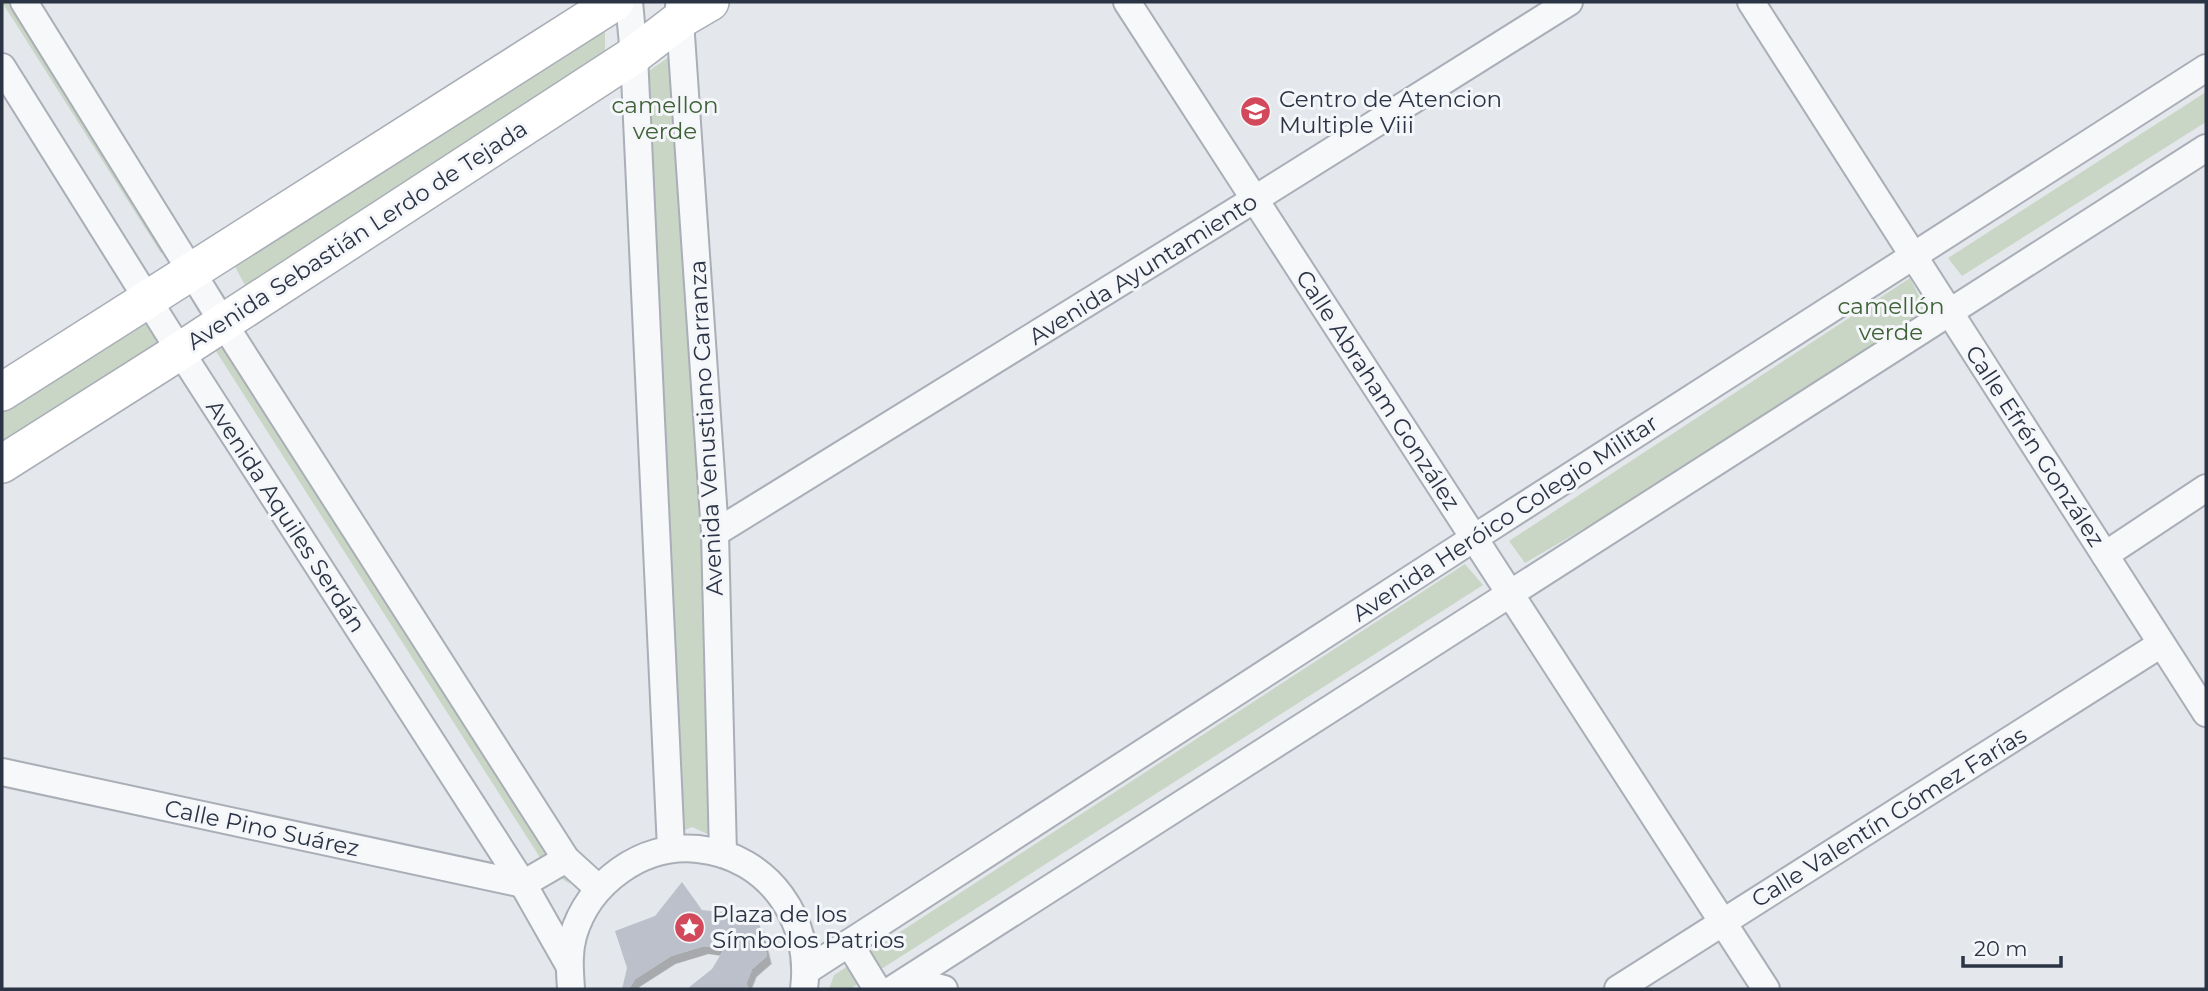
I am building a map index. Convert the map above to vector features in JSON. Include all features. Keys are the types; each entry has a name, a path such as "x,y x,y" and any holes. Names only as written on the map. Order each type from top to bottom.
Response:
{"street":[{"path":"24,2 222,321 566,859 598,888"},
{"path":"2,392 615,2"},
{"path":"629,2 634,55 671,849"},
{"name":"Calle Abraham González","path":"1127,2 1766,989"},
{"name":"Avenida Ayuntamiento","path":"715,533 1569,2"},
{"name":"Calle Efrén González","path":"1751,2 2206,713"},
{"name":"Avenida Sebastián Lerdo de Tejada","path":"2,464 634,55 690,8"},
{"name":"Avenida Venustiano Carranza","path":"690,8 715,533 723,854"},
{"name":"Avenida Aquiles Serdán","path":"2,67 180,351 523,884 570,977"},
{"name":"Avenida Heróico Colegio Militar","path":"805,980 849,943 2206,68"},
{"path":"902,984 2206,148"},
{"path":"2105,555 2206,488"},
{"name":"Calle Valentín Gómez Farías","path":"1618,989 2161,644"},
{"name":"Calle Pino Suárez","path":"2,772 523,884"},
{"path":"570,977 572,937 583,911 598,888 620,870 644,856 671,849 697,849 723,854 757,871 784,898 801,933 805,980"},
{"path":"523,884 566,859"},
{"path":"849,943 877,989"},
{"path":"902,984 944,989"}],"green space":[{"path":"2,2 27,2 178,254 161,253"},
{"name":"camellon verde","path":"605,24 605,63 248,291 231,259"},
{"name":"camellon verde","path":"685,46 721,840 692,827 675,834 640,77"},
{"name":"camellón verde","path":"2206,92 2206,122 1962,276 1948,258"},
{"name":"camellón verde","path":"1910,278 1933,324 1525,563 1509,541"},
{"path":"155,308 175,337 2,449 2,405"},
{"path":"232,332 570,884 548,870 212,345"},
{"path":"1465,564 1483,585 850,989 829,989 834,975"}],"building":[{"path":"682,882 702,910 721,912 737,908 759,922 767,956 752,969 746,984 749,989 687,989 712,969 724,949 704,946 671,956 635,979 629,989 622,989 627,968 615,931 655,916"}],"place":[{"name":"Centro de Atencion Multiple Viii","path":"1256,112"},
{"name":"Plaza de los Símbolos Patrios","path":"689,927"}]}
